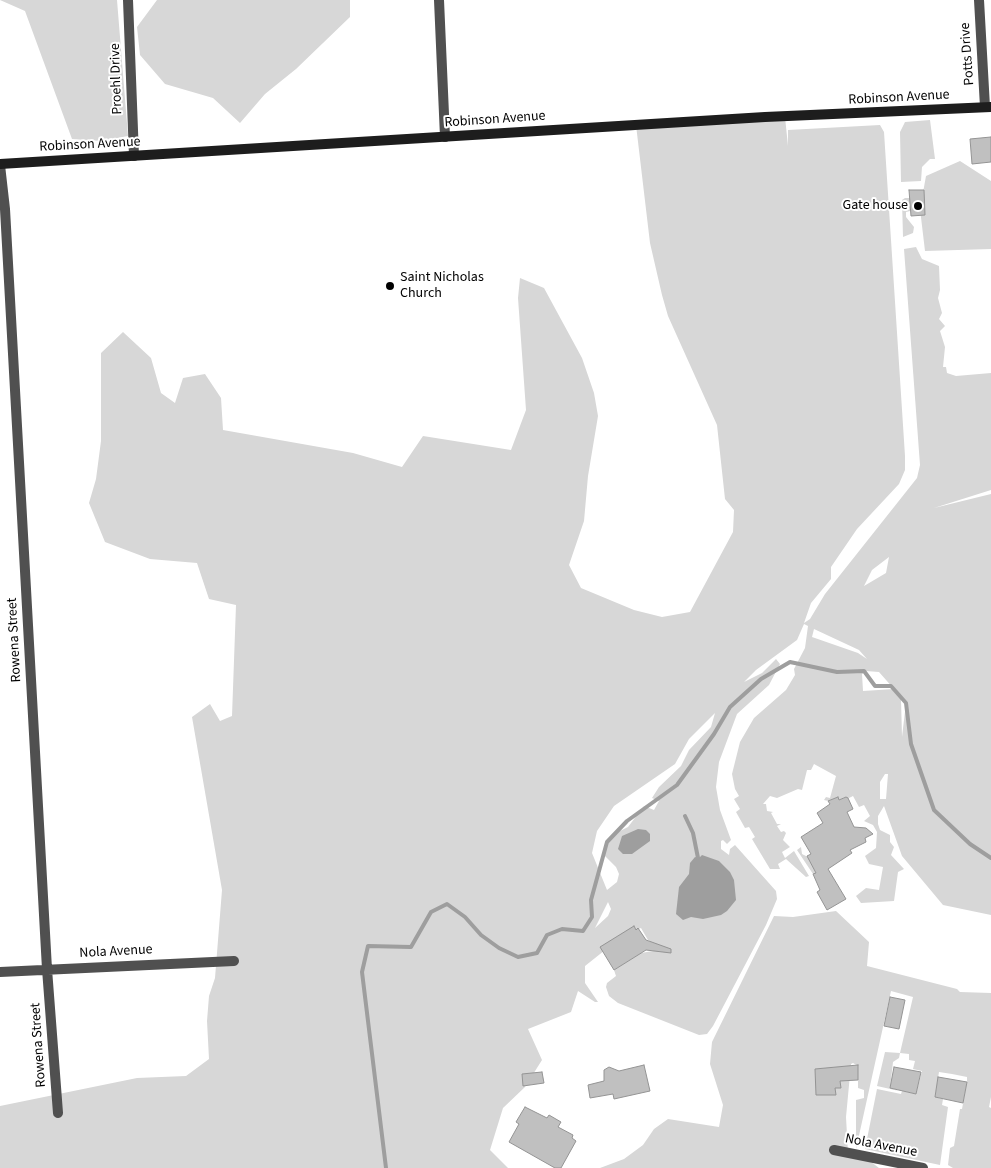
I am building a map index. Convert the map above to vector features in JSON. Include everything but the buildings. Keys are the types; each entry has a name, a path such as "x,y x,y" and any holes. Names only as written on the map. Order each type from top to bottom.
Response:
{"main road":[{"name":"Robinson Avenue","path":"0,164 765,117 988,107"}],"street":[{"name":"Proehl Drive","path":"128,0 134,156"},
{"path":"439,0 445,137"},
{"name":"Potts Drive","path":"978,0 988,107"},
{"name":"Rowena Street","path":"0,164 5,209 47,969 58,1114"},
{"name":"Nola Avenue","path":"0,972 234,961"},
{"name":"Nola Avenue","path":"834,1150 923,1168"}],"shaded area":[{"path":"0,0 117,0 128,136 101,141 72,139 25,11"},
{"path":"157,0 350,0 350,17 296,69 265,94 240,123 213,98 165,84 140,55 137,27"},
{"path":"785,117 788,146 788,130 880,125 884,132 905,470 899,484 857,529 831,567 831,579 811,603 804,623 810,619 825,594 917,478 920,465 904,249 916,247 922,259 939,266 940,290 938,298 942,313 939,319 945,326 940,331 945,347 943,367 946,367 947,373 956,376 991,373 991,490 934,508 991,494 991,915 943,905 902,856 884,806 878,816 878,824 880,830 890,835 890,842 894,847 891,855 904,869 898,872 894,901 861,903 856,896 866,888 879,890 883,867 869,864 865,856 876,848 877,832 873,825 864,821 870,816 864,805 859,807 853,796 847,799 845,797 839,800 838,797 828,801 824,800 826,797 830,798 836,776 814,764 811,770 807,770 802,790 798,789 777,798 770,796 763,804 766,804 767,811 773,812 771,813 777,824 781,824 777,826 781,832 784,831 786,833 783,840 790,847 782,852 785,858 794,851 809,876 806,877 786,859 778,864 780,869 770,869 752,839 755,837 749,827 745,828 736,812 740,809 734,799 739,796 735,789 732,774 740,742 754,718 786,690 795,675 794,669 805,648 808,626 804,624 797,640 756,670 744,682 762,673 776,659 780,664 769,685 737,714 719,762 716,787 720,810 731,840 727,844 723,840 721,841 721,849 729,855 730,849 735,845 776,891 777,899 766,925 707,1034 699,1035 618,1003 609,996 606,987 607,983 616,976 614,970 641,953 653,951 657,946 648,940 641,928 636,930 634,927 585,966 585,983 598,1002 578,991 571,1012 528,1029 542,1060 525,1087 503,1108 490,1150 508,1168 0,1168 0,1106 137,1078 186,1076 209,1059 207,1021 209,996 215,978 222,890 192,717 210,704 220,721 232,716 236,605 209,599 197,563 150,559 105,542 89,503 96,479 101,441 101,353 123,332 151,358 161,393 175,403 183,378 205,374 221,398 223,430 353,453 402,467 423,436 511,450 526,410 518,298 520,278 544,288 582,358 594,393 598,416 588,476 584,521 569,565 581,588 634,610 662,617 690,612 733,532 734,510 725,499 717,425 668,316 662,295 650,243 636,125","holes":["889,557 886,573 864,586 872,570","814,629 859,650 867,659 858,653 812,637","866,671 879,672 894,689 863,691 862,674","901,699 906,703 902,737","715,713 711,727 689,750 681,766 659,787 652,798 659,801 654,810 644,806 628,827 612,835 603,854 616,867 619,874 617,882 607,890 592,853 597,831 614,806 675,764 689,739","885,774 888,774 886,799 880,799 880,782","608,902 611,909 608,916 595,928"]},
{"path":"930,120 935,159 930,159 922,167 921,181 901,182 900,132 905,122"},
{"path":"960,161 991,181 991,249 925,251 920,209 926,176"},
{"path":"910,198 910,211 906,212 906,217 914,227 913,233 903,237 902,200"},
{"path":"638,829 646,830 650,834 650,841 632,854 623,854 618,849 622,836"},
{"path":"801,847 802,854 808,857 816,873 813,874 797,850"},
{"path":"702,855 719,861 730,872 734,880 736,900 721,915 703,919 691,917 683,920 676,914 679,887 689,874 690,863 695,857 699,858"},
{"path":"836,911 869,942 867,966 957,989 960,992 991,993 991,1097 989,1107 991,1108 991,1168 953,1168 948,1165 950,1148 954,1146 960,1109 962,1109 967,1077 939,1072 935,1097 943,1099 942,1105 948,1107 940,1165 865,1149 877,1089 901,1094 902,1091 916,1094 922,1071 913,1069 915,1061 909,1060 909,1054 900,1053 913,997 891,991 856,1149 856,1100 864,1098 864,1090 858,1088 858,1066 853,1063 851,1064 846,1117 848,1153 862,1155 879,1168 600,1168 624,1159 643,1145 654,1129 668,1119 719,1127 723,1105 710,1064 712,1042 774,916 793,917"},
{"path":"885,1052 900,1053 899,1058 893,1062 890,1088 899,1091 877,1086"}],"waterway":[{"path":"386,1168 362,972 368,946 411,947 431,912 447,904 465,917 481,935 499,948 518,957 537,953 547,935 562,929 583,931 592,917 591,900 607,842 627,821 677,785 714,734 730,707 761,679 790,662 837,672 864,671 875,686 891,686 906,703 911,744 934,810 970,844 991,858"},
{"path":"685,816 693,833 698,858"}],"place":[{"name":"Gate house","path":"918,206"},
{"name":"Saint Nicholas Church","path":"390,286"}]}
